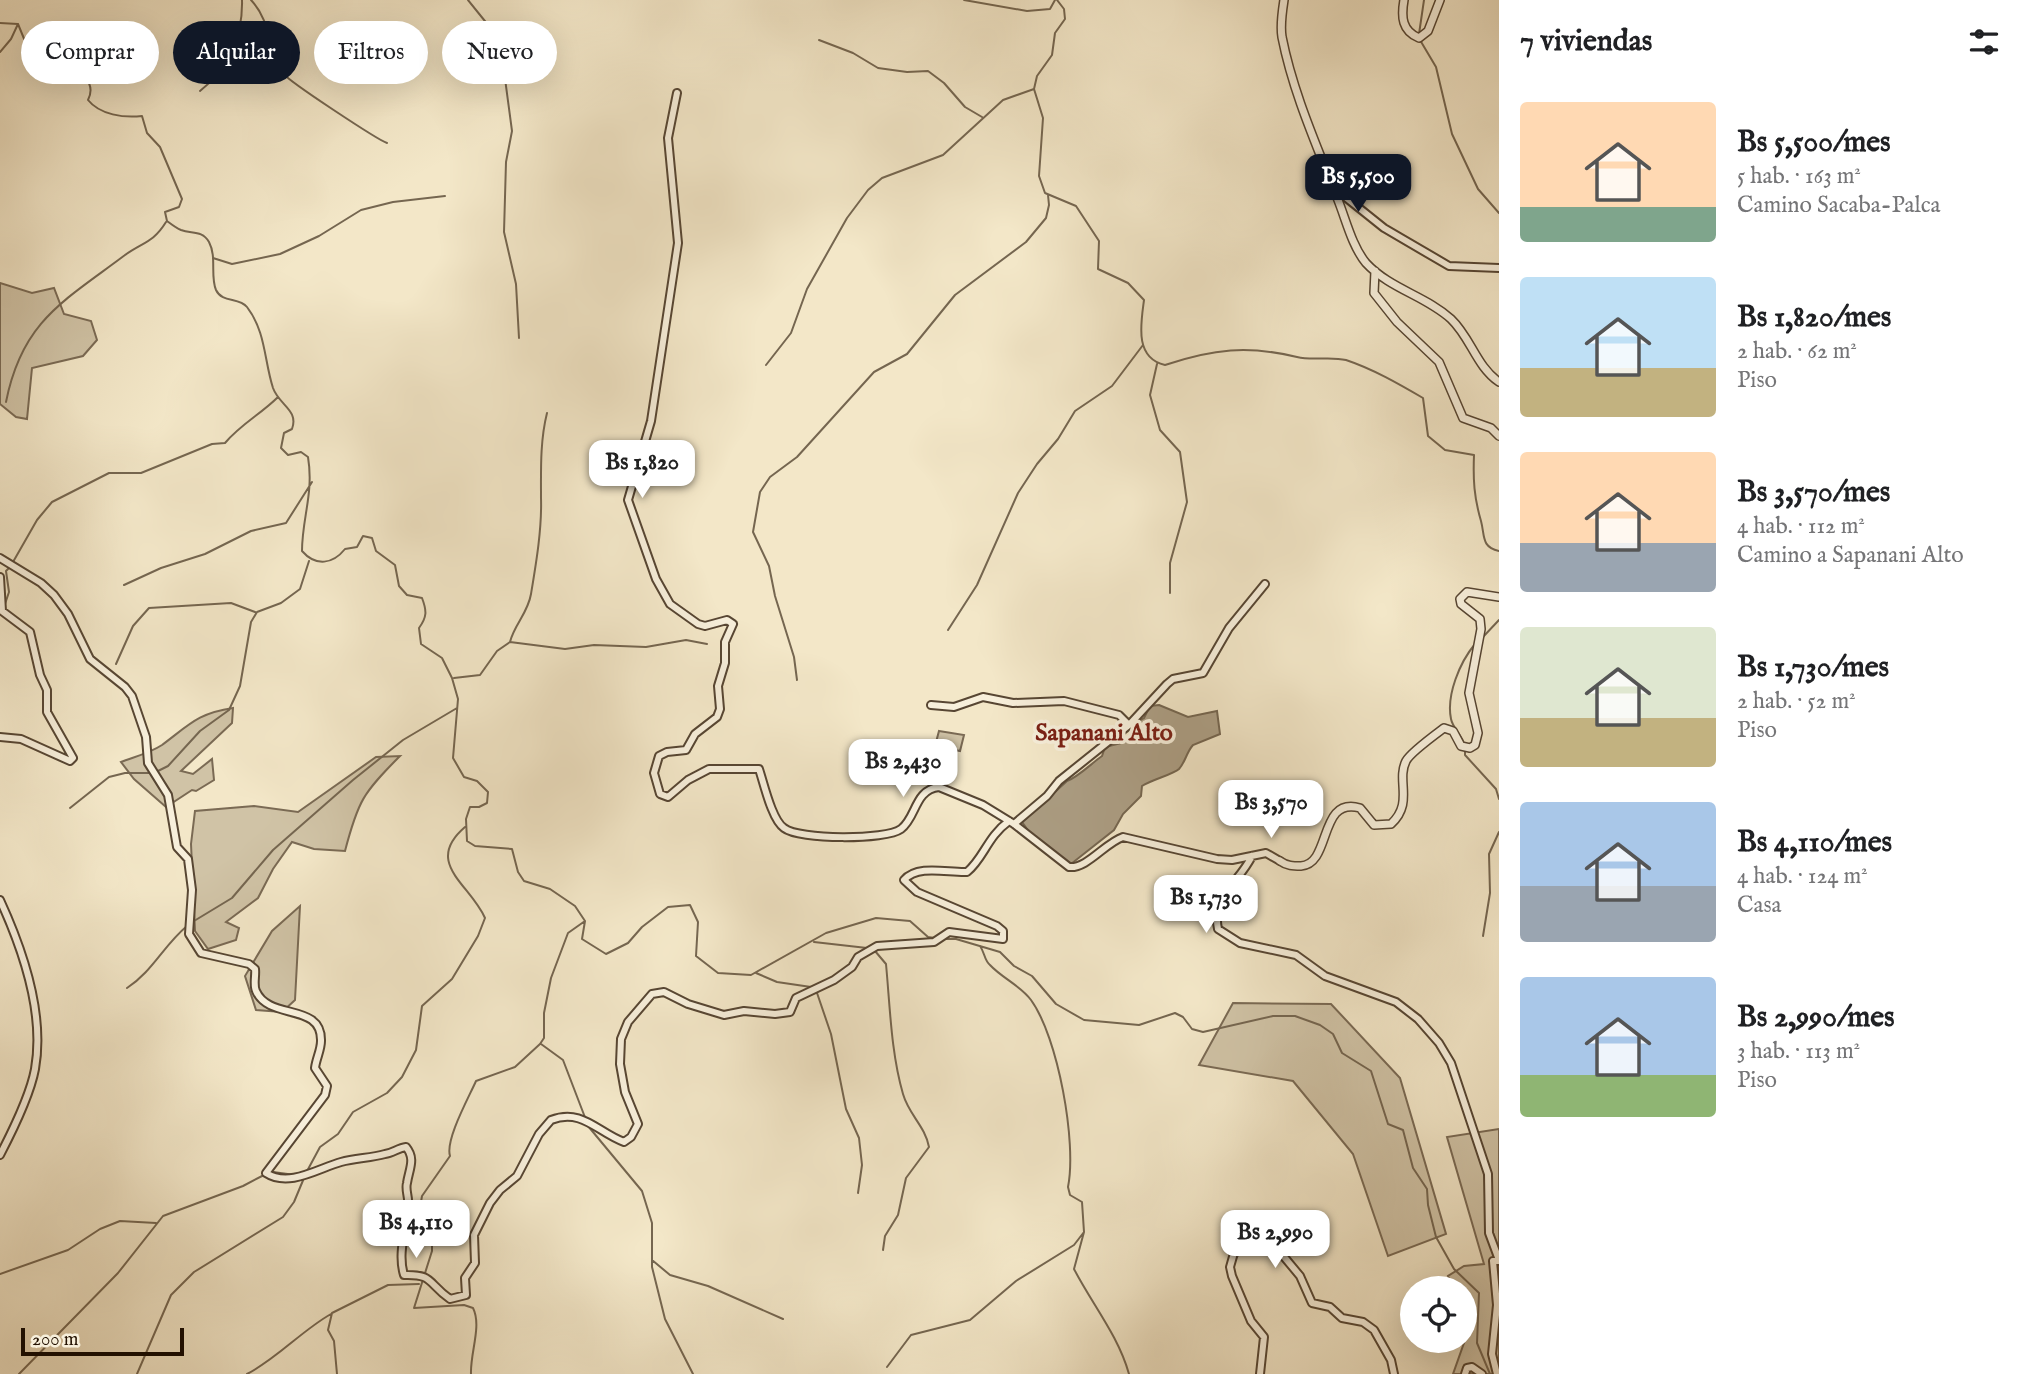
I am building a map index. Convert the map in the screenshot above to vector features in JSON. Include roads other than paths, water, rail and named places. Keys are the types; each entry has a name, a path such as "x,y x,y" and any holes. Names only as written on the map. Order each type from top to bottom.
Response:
{"street":[{"path":"1284,0 1282,34 1290,71 1356,247 1375,271 1449,318 1469,341 1481,366 1499,382"},
{"path":"1404,0 1401,17 1405,28 1419,38 1425,36 1440,0"},
{"path":"677,93 668,138 678,243 674,278 650,421 628,500 644,537 656,579 670,604 698,624 705,626 727,620 733,624 725,642 725,663 718,686 721,704 717,717 695,734 686,750 667,752 659,756 655,783 660,793 668,797 688,780 709,769 759,769 777,821 797,834 811,836 890,834 906,824 912,810 925,793 939,787 983,805 1012,822 1069,867 1079,866 1109,843 1123,837 1217,859 1266,853 1280,861 1303,866 1315,861 1330,822 1346,807 1360,808 1374,825 1391,824 1404,804 1404,767 1407,758 1444,728 1453,731 1461,746 1470,748 1475,745 1478,733 1469,693 1481,629 1480,619 1461,604 1460,599 1467,592 1499,597"},
{"path":"1332,186 1384,228 1449,266 1499,268"},
{"path":"1375,271 1374,293 1397,322 1439,362 1463,418 1491,428 1499,436"},
{"path":"0,558 10,567 41,583 54,595 63,605 89,659 125,687 132,696 146,737 148,763 167,795 177,847 188,859 192,890 189,934 201,953 249,964 255,969 256,991 267,1004 287,1012 299,1013 317,1024 322,1038 314,1068 327,1086 325,1095 266,1173 272,1177 300,1177 325,1171 336,1163 387,1154 406,1147 410,1152 412,1166 406,1186 409,1201 403,1230 404,1275 421,1273 450,1299 463,1299 466,1296 466,1278 475,1263 474,1235 490,1203 517,1176 551,1120 573,1115 589,1120 602,1133 615,1139 624,1142 631,1138 638,1124 625,1092 621,1039 628,1022 652,994 664,992 688,1004 724,1014 744,1011 775,1014 790,1012 796,998 834,980 852,967 858,957 877,946 934,942 949,932 1003,939 1003,931 997,926 917,892 904,880 911,873 946,870 967,872 974,866 992,834 1012,822 1129,725 1173,679 1203,673 1229,628 1265,584"},
{"path":"0,578 2,609 30,632 47,690 47,712 73,758 70,761 21,739 0,737"},
{"path":"932,705 954,707 983,698 1013,703 1064,701 1118,715 1129,725"},
{"path":"1252,856 1244,873 1223,893 1217,913 1218,929 1225,936 1240,943 1296,955 1325,976 1396,1002 1418,1019 1439,1043 1451,1063 1488,1174 1489,1233 1499,1261 1493,1261 1497,1305 1492,1354 1497,1374"},
{"path":"0,900 29,980 36,1016 35,1072 0,1155"},
{"path":"1260,1374 1263,1333 1251,1321 1230,1267 1234,1253 1254,1242 1275,1246 1300,1276 1312,1303 1330,1307 1342,1318 1363,1322 1374,1330 1391,1360 1394,1374"},
{"path":"1465,1374 1467,1368 1472,1367 1482,1374"}],"waterway":[{"path":"200,91 219,73 232,51 240,27 242,0"},
{"path":"251,0 262,17 284,74 387,143"},
{"path":"468,0 497,36 502,56 512,131 506,162 504,232 516,284 519,338"},
{"path":"964,0 1027,11 1050,9 1055,0"},
{"path":"1057,0 1064,9 1065,19 1055,33 1052,55 1037,76 1034,89 1043,118 1039,176 1045,193 1076,206 1099,241 1098,269 1128,283 1144,300 1141,329 1148,355 1165,365 1199,355 1231,350 1262,351 1309,359 1340,359 1405,387 1423,398 1428,436 1445,450 1474,455 1475,496 1486,544 1499,551"},
{"path":"1419,34 1424,0"},
{"path":"0,23 18,24 27,46 58,65 73,64 90,85 88,100 99,109 120,116 142,116 147,133 160,147 182,199 179,207 165,212 167,221 181,230 200,234 209,242 213,254 216,290 222,297 247,307 258,326 273,388 293,417 292,429 284,433 281,448 288,455 301,452 308,457 310,482 302,551 313,560 324,562 335,558 345,549 357,547 363,536 372,538 376,551 395,565 399,586 407,595 422,598 425,614 419,628 421,644 442,658 458,699 453,758 464,777 477,781 488,792 487,803 470,807 466,819 467,841 475,846 512,849 518,872 524,881 550,889 575,906 585,921 582,939 606,954 628,943 642,927 668,907 690,905 698,922 696,956 718,973 751,975 826,933 876,918 910,921 928,937 935,938"},
{"path":"0,52 11,39 18,24"},
{"path":"819,40 853,53 878,68 907,72 928,71 944,83 965,107 982,117"},
{"path":"1420,40 1436,67 1452,134 1478,189 1499,213"},
{"path":"766,365 791,333 807,289 847,218 868,190 882,178 943,155 1003,100 1034,89"},
{"path":"797,680 794,657 775,596 769,566 753,532 760,492 770,477 797,457 874,372 907,354 955,295 1026,242 1046,218 1048,195"},
{"path":"213,258 232,264 280,254 319,236 361,210 393,202 445,196"},
{"path":"6,402 13,374 23,351 49,315 83,286 152,238 166,222"},
{"path":"948,630 977,585 1018,493 1037,464 1058,439 1075,411 1112,386 1143,345"},
{"path":"1157,364 1150,395 1160,430 1180,452 1187,502 1170,563 1170,593"},
{"path":"13,562 37,520 52,502 109,473 141,473 212,444 225,443 278,397"},
{"path":"510,642 527,607 533,583 540,534 542,445 547,413"},
{"path":"124,585 161,568 205,554 251,531 286,523 312,482"},
{"path":"158,771 168,766 200,731 229,710 240,686 251,622 257,612 281,603 300,589 309,561"},
{"path":"4,607 9,592 6,571 10,567"},
{"path":"116,664 133,626 149,608 231,603 255,612"},
{"path":"1482,638 1499,620"},
{"path":"454,678 480,675 497,651 510,642 565,649 594,645 646,647 686,640 707,644"},
{"path":"1464,744 1452,723 1452,689 1459,669 1475,644"},
{"path":"194,921 232,898 273,850 353,780 403,740 457,708"},
{"path":"1465,750 1465,755 1496,789 1499,799"},
{"path":"70,808 109,777 125,773 152,773"},
{"path":"306,1173 320,1147 338,1134 353,1112 387,1093 402,1077 416,1050 422,1006 452,979 478,936 485,918 449,863 448,852 453,840 465,827"},
{"path":"1483,936 1490,893 1489,854 1499,832"},
{"path":"471,1374 476,1331 473,1308 464,1305 414,1308 432,1251 432,1244 423,1236 419,1214 422,1196 450,1156 454,1129 476,1081 515,1067 544,1038 544,1013 551,978 568,933 585,921"},
{"path":"127,988 144,974 187,926"},
{"path":"944,939 956,939 1000,952 1014,966 1032,976 1056,1004 1084,1020 1139,1025 1175,1013 1183,1017 1192,1029 1203,1032 1273,1016 1295,1016 1320,1025 1333,1034 1342,1053 1371,1071 1388,1124 1403,1130 1413,1168 1427,1189 1436,1237 1454,1269 1479,1293 1477,1343 1490,1374"},
{"path":"814,942 867,948"},
{"path":"980,946 988,963 1031,1000 1049,1039 1057,1064 1067,1118 1070,1144 1068,1187 1070,1195 1082,1202 1084,1232 1074,1269 1112,1333 1129,1374"},
{"path":"875,951 886,964 893,1046 903,1094 929,1147 906,1178 898,1215 885,1236 883,1250"},
{"path":"756,973 777,982 811,987"},
{"path":"816,990 831,1034 846,1109 859,1138 862,1165 858,1193"},
{"path":"541,1044 563,1060 586,1120"},
{"path":"588,1126 642,1191 652,1223 652,1267 665,1319 693,1374"},
{"path":"273,1172 295,1175"},
{"path":"19,1374 118,1273 163,1216 243,1186 264,1175"},
{"path":"137,1374 171,1295 194,1272 283,1217 294,1202 304,1178"},
{"path":"0,1274 68,1250 100,1229 120,1221 156,1223"},
{"path":"887,1367 911,1335 970,1320 1016,1281 1074,1245 1084,1232"},
{"path":"652,1260 670,1275 708,1286 783,1319"},
{"path":"337,1374 334,1341 328,1330 332,1313 388,1285 419,1284"},
{"path":"247,1374 331,1314"}],"district":[{"name":"Sapanani Alto","path":"1104,732"}]}
